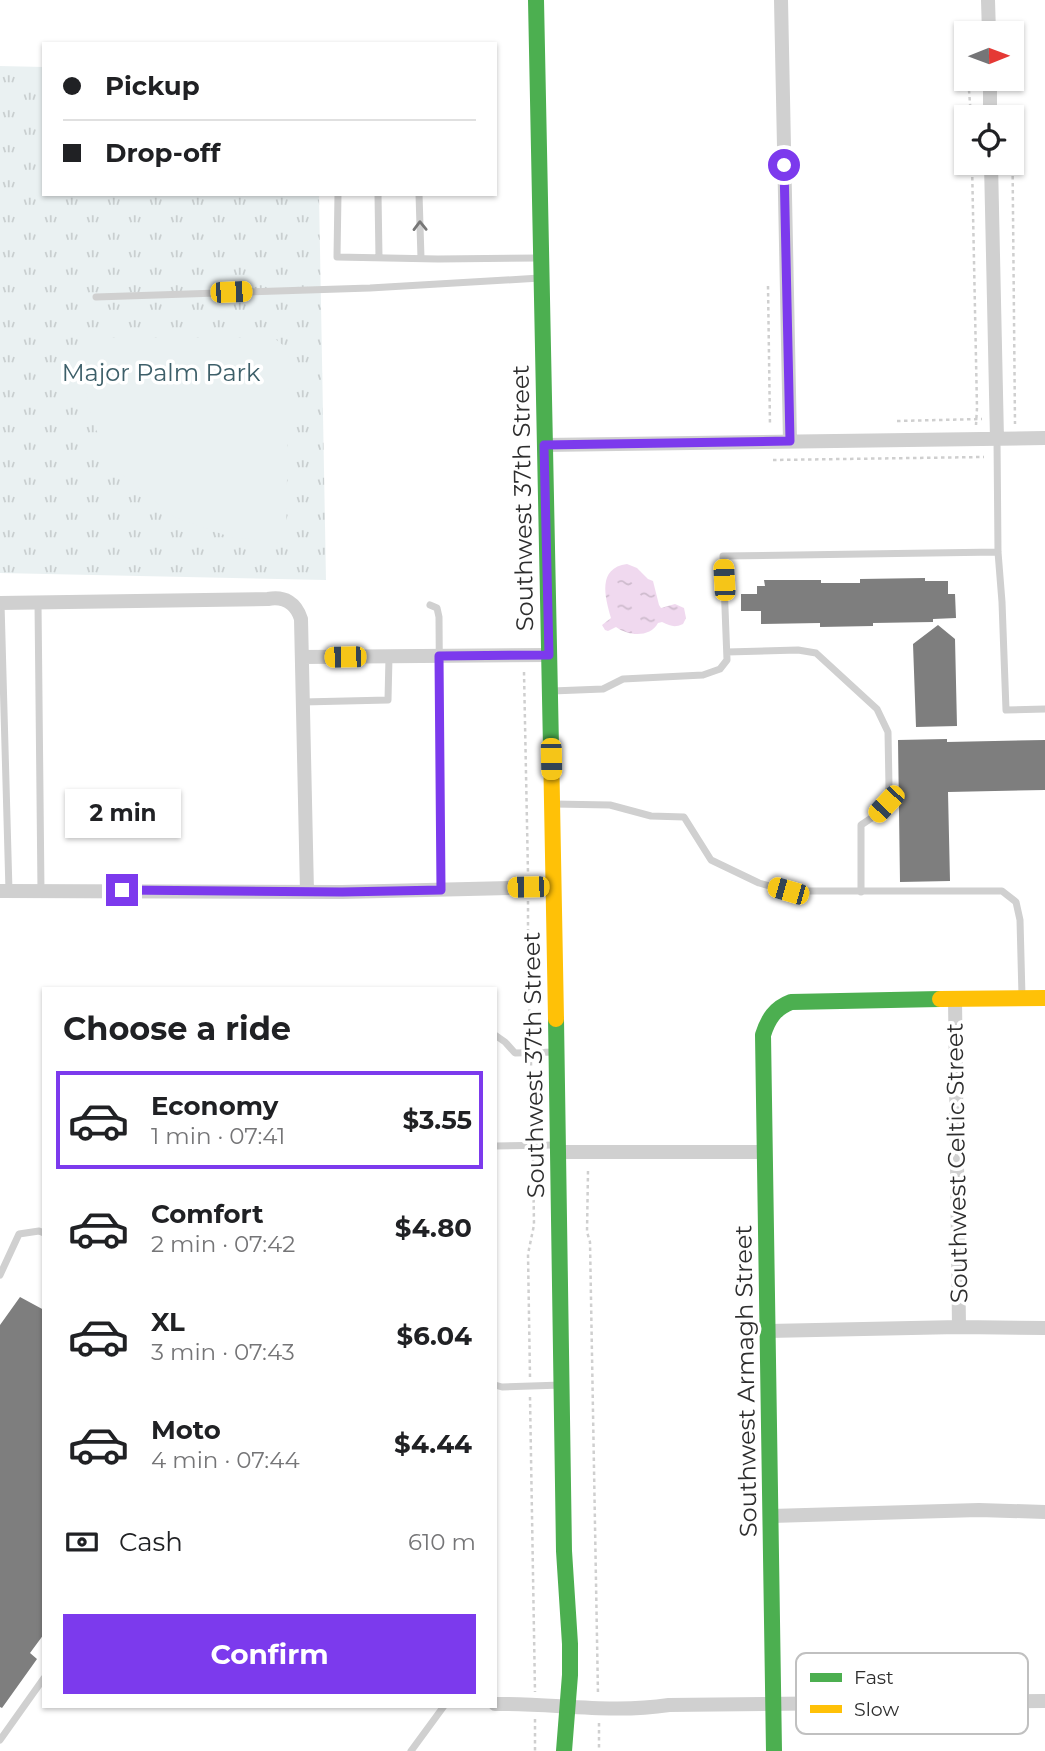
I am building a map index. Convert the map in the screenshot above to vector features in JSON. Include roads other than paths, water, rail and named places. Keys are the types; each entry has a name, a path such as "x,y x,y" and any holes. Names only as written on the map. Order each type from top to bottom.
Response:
{"main road":[{"name":"Southwest 37th Street","path":"536,0 564,1551 569,1602 570,1675 563,1734 564,1751"},
{"path":"955,999 1045,998"},
{"name":"Southwest Armagh Street","path":"774,1751 763,1035 767,1021 774,1012 782,1006 799,1001 955,999"}],"street":[{"path":"781,0 790,441"},
{"path":"988,0 989,21"},
{"path":"991,175 997,439"},
{"path":"544,445 1045,438"},
{"path":"0,603 276,598 293,604 301,620 307,892"},
{"path":"302,657 549,655"},
{"path":"4,891 307,892 554,887"},
{"name":"Southwest Celtic Street","path":"955,999 959,1327"},
{"path":"557,1149 765,1152"},
{"path":"768,1331 1045,1328"},
{"path":"771,1516 979,1510 1045,1512"},
{"path":"497,1703 535,1703 598,1709 642,1709 669,1705 796,1704"}],"lane":[{"path":"338,196 337,257 540,258"},
{"path":"378,196 379,257"},
{"path":"419,196 421,258"},
{"path":"96,297 370,288 540,278"},
{"path":"997,439 998,552 1006,710 1045,709"},
{"path":"550,691 603,689 623,679 703,675 720,670 727,660 723,556 998,552"},
{"path":"0,603 4,891"},
{"path":"38,603 41,891"},
{"path":"430,605 437,608 439,617 441,890"},
{"path":"727,652 798,650 816,653 877,709 888,732 889,788 886,804 862,825 861,892"},
{"path":"303,702 388,700 389,657"},
{"path":"552,804 610,805 652,816 684,817 711,860 759,883 788,891 1002,891 1016,902 1020,920 1022,998"},
{"path":"497,1036 515,1053 556,1052"},
{"path":"497,1146 557,1149"},
{"path":"0,1275 19,1234 42,1232"},
{"path":"497,1386 562,1385"},
{"path":"0,1740 42,1681"},
{"path":"411,1751 443,1708"}],"water":[{"path":"627,564 637,568 653,581 661,608 675,604 684,608 686,618 683,624 672,626 662,622 650,631 638,634 616,627 605,630 602,625 611,618 606,593 607,577 617,567"}],"park label":[{"name":"Major Palm Park","path":"161,373"}]}
